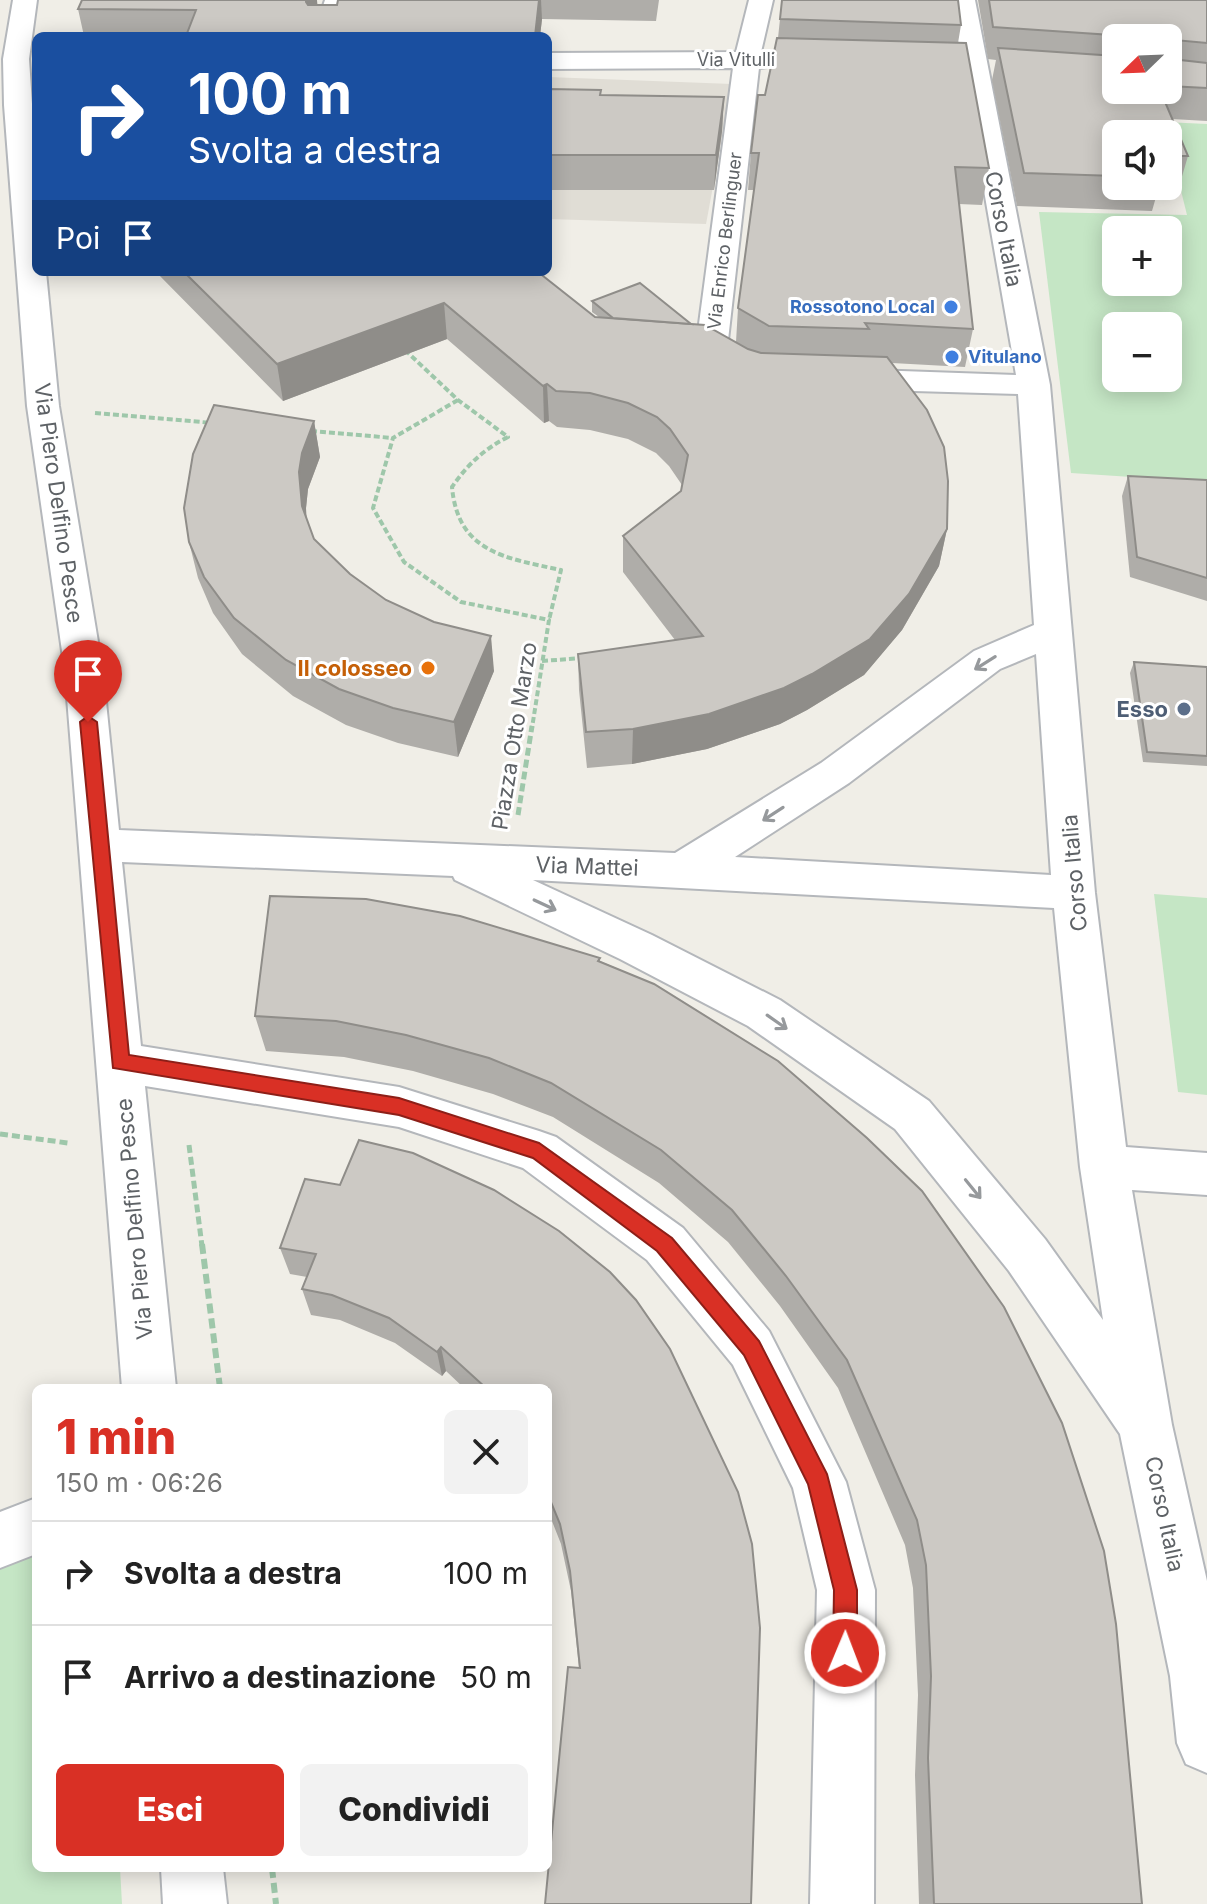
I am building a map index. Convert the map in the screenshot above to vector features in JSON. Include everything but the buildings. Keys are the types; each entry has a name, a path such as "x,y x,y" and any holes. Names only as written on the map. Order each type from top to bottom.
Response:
{"street":[{"name":"Via Piero Delfino Pesce","path":"25,0 26,60 17,105 43,406 84,672 149,1384"},
{"path":"327,32 337,0"},
{"name":"Via Enrico Berlinguer","path":"637,345 723,356 747,59 761,0"},
{"name":"Corso Italia","path":"963,0 1034,385 1074,893 1104,1167 1145,1425 1199,1676 1207,1743"},
{"name":"Via Vitulli","path":"552,61 792,61"},
{"path":"812,378 1034,385"},
{"path":"682,870 835,773 987,660 1055,631"},
{"name":"Via Mattei","path":"101,845 682,870 1074,893"},
{"path":"449,860 636,947 764,1013 912,1115 1027,1255 1145,1425"},
{"path":"120,1062 399,1107 539,1152 665,1244 751,1348 819,1482 846,1590 842,1904"},
{"path":"1104,1167 1207,1174"},
{"path":"0,1540 32,1528"},
{"path":"192,1872 195,1904"}],"path":[{"path":"402,347 458,400 508,437 490,446 466,466 452,487 456,518 476,540 509,559 561,570 549,620"},
{"path":"302,430 393,438 458,400"},
{"path":"90,413 227,424"},
{"name":"Piazza Otto Marzo","path":"393,438 373,508 404,562 461,602 549,620 511,863"},
{"path":"542,661 585,658"},
{"path":"0,1134 128,1150"},
{"path":"272,1872 276,1904"}],"shaded area":[{"path":"552,77 732,84 706,224 552,219"}],"green space":[{"path":"1182,123 1207,124 1207,482 1071,473 1039,212 1187,215 1182,195"},
{"path":"1154,894 1207,898 1207,1095 1178,1092"},
{"path":"32,1554 32,1872 120,1872 122,1904 0,1904 0,1561"}],"place":[{"name":"Rossotono Local","path":"951,307"},
{"name":"Vitulano","path":"952,357"},
{"name":"Il colosseo","path":"428,668"},
{"name":"Esso","path":"1184,709"}],"route":[{"path":"88,722 120,1062 399,1107 539,1152 665,1244 751,1348 819,1482 846,1590 845,1653"}]}
